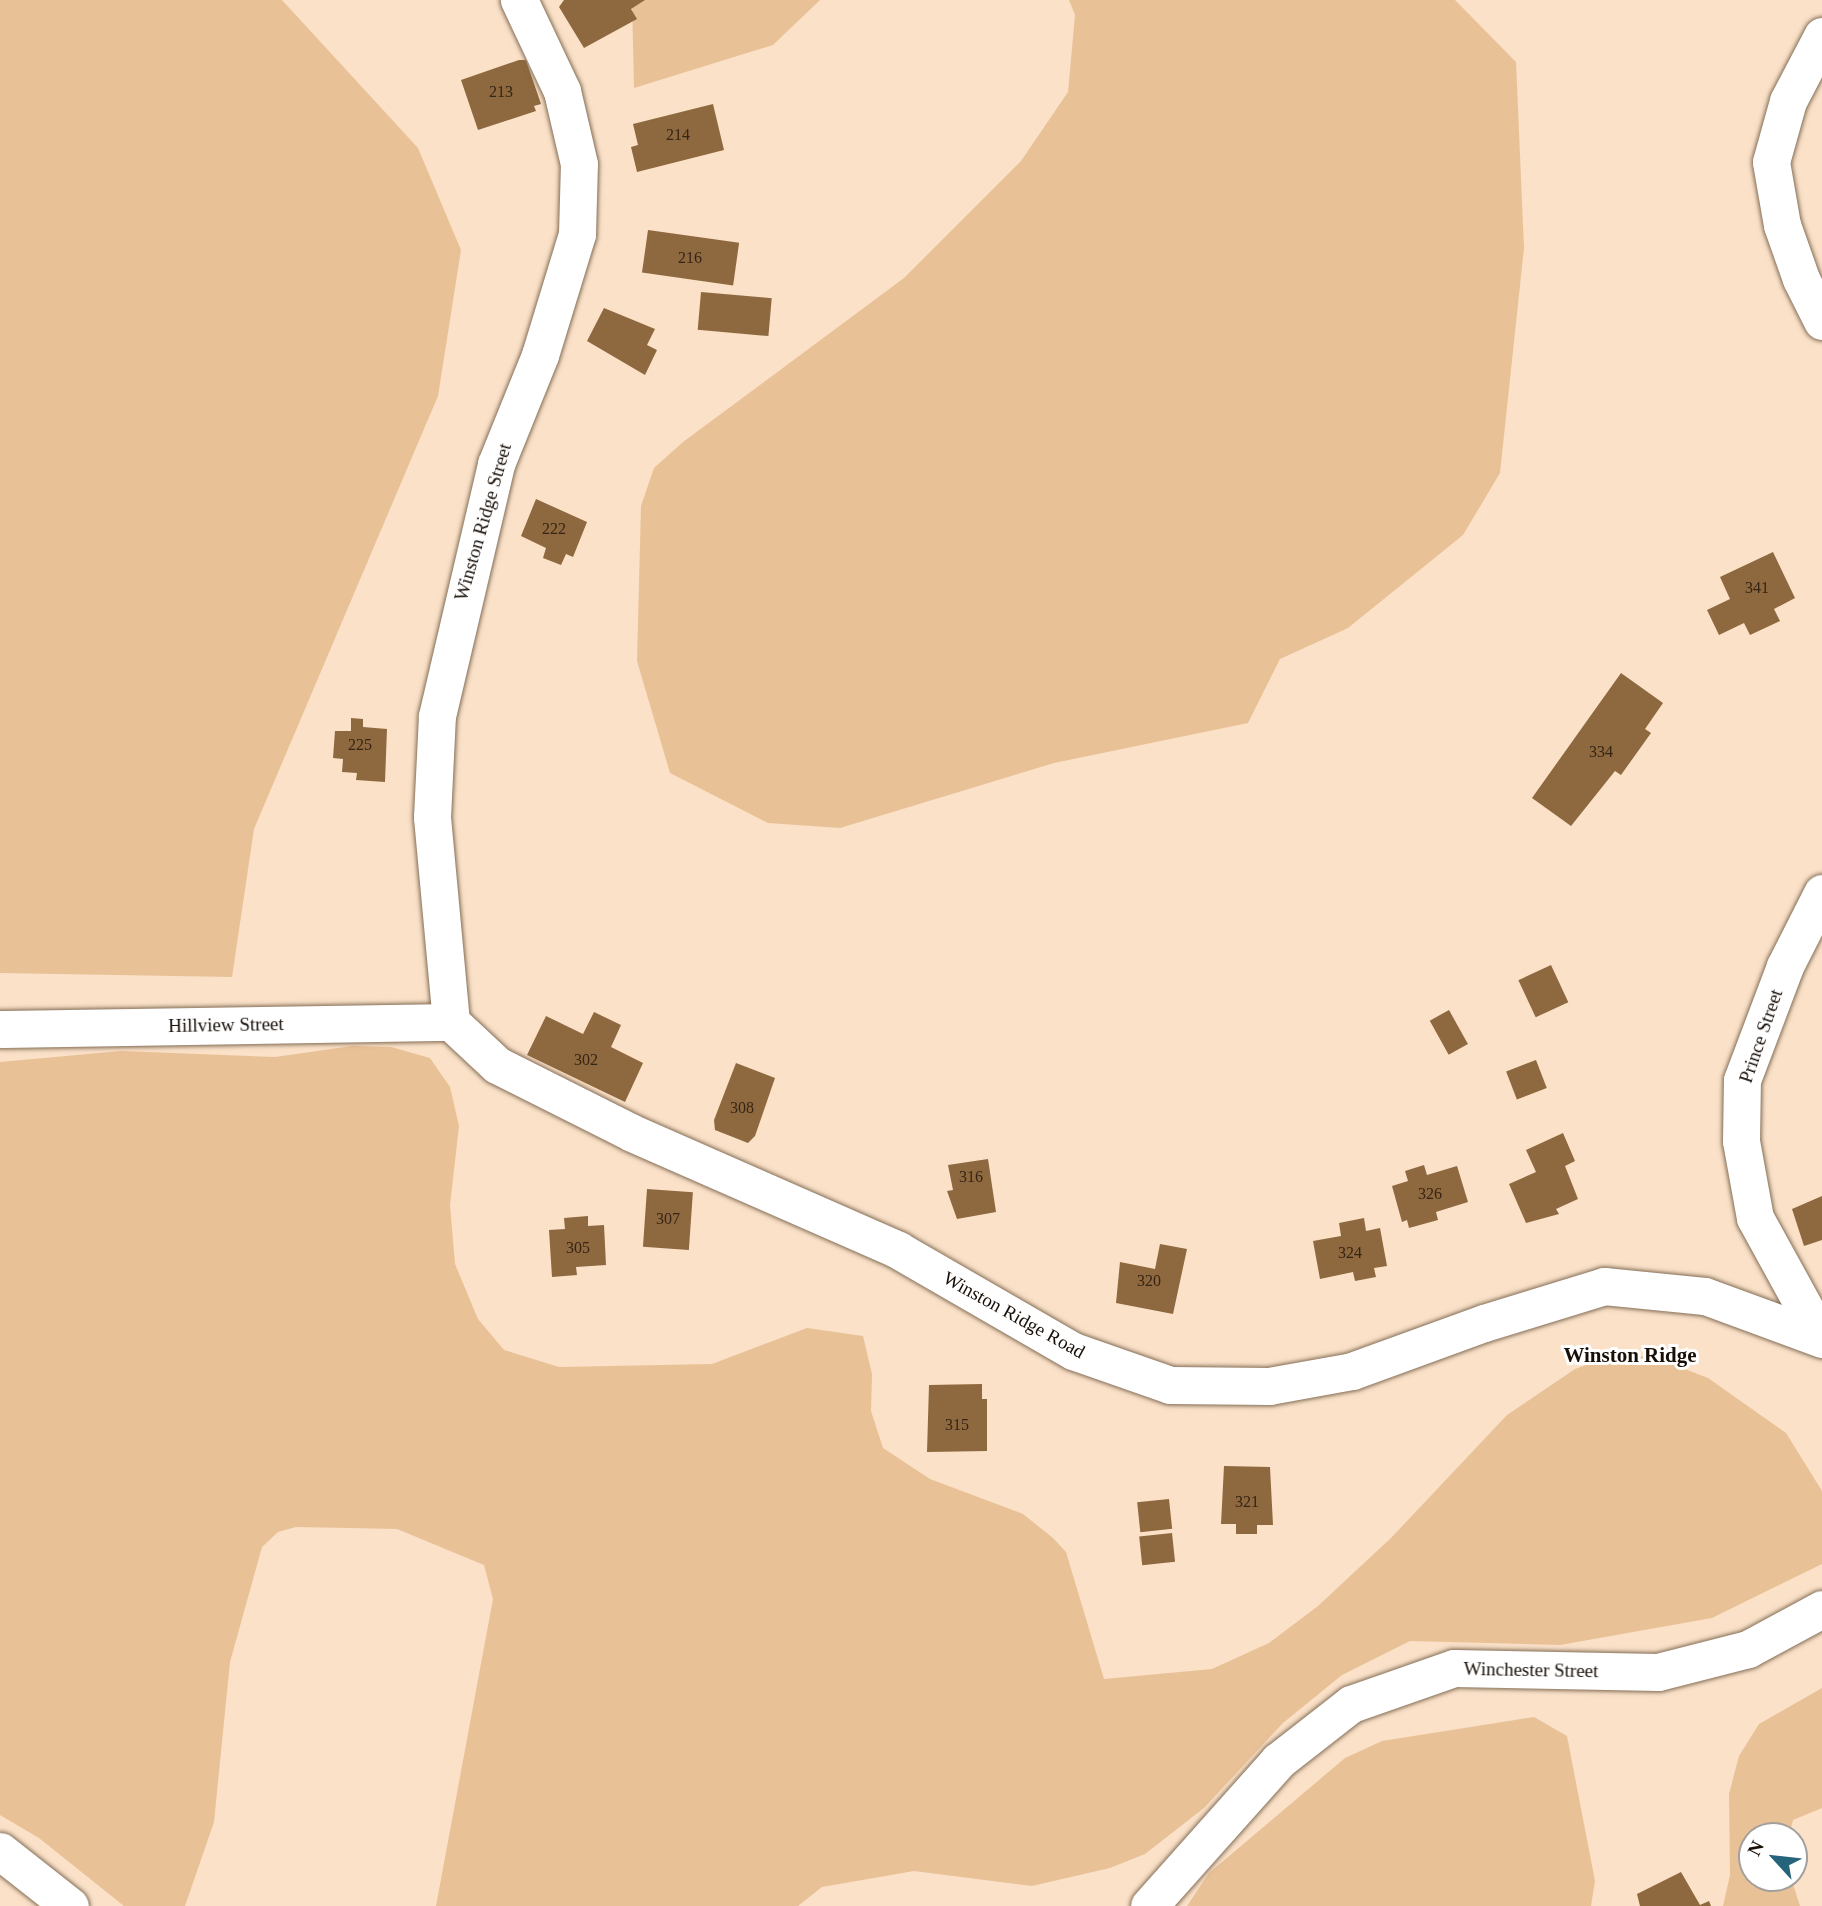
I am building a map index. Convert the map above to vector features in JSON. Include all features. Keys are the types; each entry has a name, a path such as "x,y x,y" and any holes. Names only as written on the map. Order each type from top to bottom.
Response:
{"street":[{"name":"Winston Ridge Street","path":"451,1022 432,817 437,716 496,464 540,355 578,234 579,164 562,91 519,0"},
{"path":"1822,36 1788,102 1771,162 1782,225 1801,279 1822,321"},
{"name":"Prince Street","path":"1822,893 1785,966 1742,1080 1741,1129 1755,1218 1822,1338"},
{"name":"Hillview Street","path":"0,1029 451,1022"},
{"name":"Winston Ridge Road","path":"451,1022 497,1065 632,1133 898,1250 1073,1351 1170,1385 1269,1386 1352,1371 1484,1323 1604,1286 1705,1296 1822,1338"},
{"name":"Winchester Street","path":"1149,1906 1278,1761 1351,1704 1454,1668 1658,1672 1748,1649 1822,1609"},
{"path":"0,1851 70,1906"}],"shaded area":[{"path":"0,0 282,0 418,148 461,250 438,396 254,829 232,977 0,973"},
{"path":"632,0 820,0 773,45 634,88"},
{"path":"1069,0 1455,0 1516,62 1524,248 1500,473 1463,535 1348,628 1280,659 1248,723 1054,763 840,828 768,823 670,773 637,661 641,506 654,468 683,442 904,278 1021,161 1068,92 1075,15"},
{"path":"352,1046 391,1047 430,1058 450,1087 459,1126 450,1205 455,1264 478,1319 504,1350 559,1367 712,1364 807,1328 863,1336 872,1374 871,1411 883,1448 930,1479 1023,1514 1053,1538 1066,1552 1104,1679 1212,1669 1269,1643 1318,1606 1391,1538 1507,1415 1575,1369 1614,1355 1654,1357 1708,1378 1786,1433 1822,1491 1822,1564 1712,1618 1560,1645 1410,1641 1342,1675 1283,1723 1204,1808 1145,1854 1110,1868 1032,1886 914,1871 822,1887 798,1906 436,1906 493,1599 484,1565 397,1529 296,1527 278,1532 262,1547 230,1662 214,1822 185,1906 124,1906 39,1838 0,1815 0,1062 121,1051 275,1057"},
{"path":"1822,1688 1822,1808 1792,1822 1738,1822 1738,1892 1796,1892 1800,1906 1723,1906 1730,1875 1729,1794 1739,1756 1759,1724"},
{"path":"1534,1717 1567,1736 1595,1881 1591,1906 1187,1906 1209,1873 1345,1758 1382,1741"}],"building":[{"path":"564,0 645,0 631,9 637,19 584,48 559,7"},
{"path":"526,60 541,104 534,106 536,111 478,130 461,80"},
{"path":"713,104 724,150 637,172 631,147 638,145 633,124"},
{"path":"648,230 739,243 733,285 642,273"},
{"path":"701,292 772,298 768,336 698,330"},
{"path":"604,308 655,329 647,345 657,350 645,375 587,341"},
{"path":"536,499 587,522 573,557 566,554 561,565 543,558 546,548 521,536"},
{"path":"1773,552 1795,598 1774,609 1780,621 1750,635 1744,623 1719,635 1707,610 1730,599 1720,577"},
{"path":"1621,673 1663,703 1645,729 1651,733 1621,775 1615,771 1571,826 1532,798"},
{"path":"351,718 363,719 363,727 387,729 385,782 356,780 357,773 342,772 343,759 333,758 335,731 351,731"},
{"path":"1551,965 1568,1002 1536,1017 1518,980"},
{"path":"1449,1010 1468,1044 1449,1055 1430,1021"},
{"path":"594,1012 621,1025 611,1047 643,1063 625,1102 527,1055 546,1016 583,1034"},
{"path":"1536,1060 1547,1088 1517,1099 1506,1071"},
{"path":"736,1063 775,1078 755,1136 748,1143 715,1130 714,1120"},
{"path":"1563,1133 1575,1161 1565,1166 1578,1199 1556,1209 1559,1214 1526,1223 1509,1184 1536,1172 1526,1150"},
{"path":"988,1159 996,1212 957,1219 947,1191 953,1190 948,1165"},
{"path":"1424,1165 1427,1175 1457,1166 1468,1202 1436,1212 1438,1220 1409,1228 1407,1220 1402,1222 1392,1186 1408,1181 1405,1171"},
{"path":"647,1189 693,1192 689,1250 643,1247"},
{"path":"1822,1196 1822,1240 1804,1246 1792,1209"},
{"path":"588,1216 588,1226 604,1225 606,1265 576,1267 577,1275 552,1277 549,1230 565,1229 564,1218"},
{"path":"1364,1218 1366,1231 1380,1228 1387,1266 1374,1268 1376,1277 1355,1281 1353,1272 1320,1279 1313,1241 1341,1236 1339,1223"},
{"path":"1160,1244 1187,1249 1173,1314 1116,1303 1120,1262 1155,1269"},
{"path":"982,1384 982,1399 987,1399 987,1451 927,1452 929,1385"},
{"path":"1224,1466 1270,1467 1273,1525 1257,1525 1257,1534 1236,1534 1236,1524 1221,1524"},
{"path":"1169,1499 1172,1529 1140,1532 1137,1502"},
{"path":"1172,1533 1175,1562 1142,1565 1139,1536"},
{"path":"1681,1872 1700,1905 1709,1901 1711,1906 1640,1906 1637,1894"}],"district":[{"name":"Winston Ridge","path":"1630,1355"}]}
